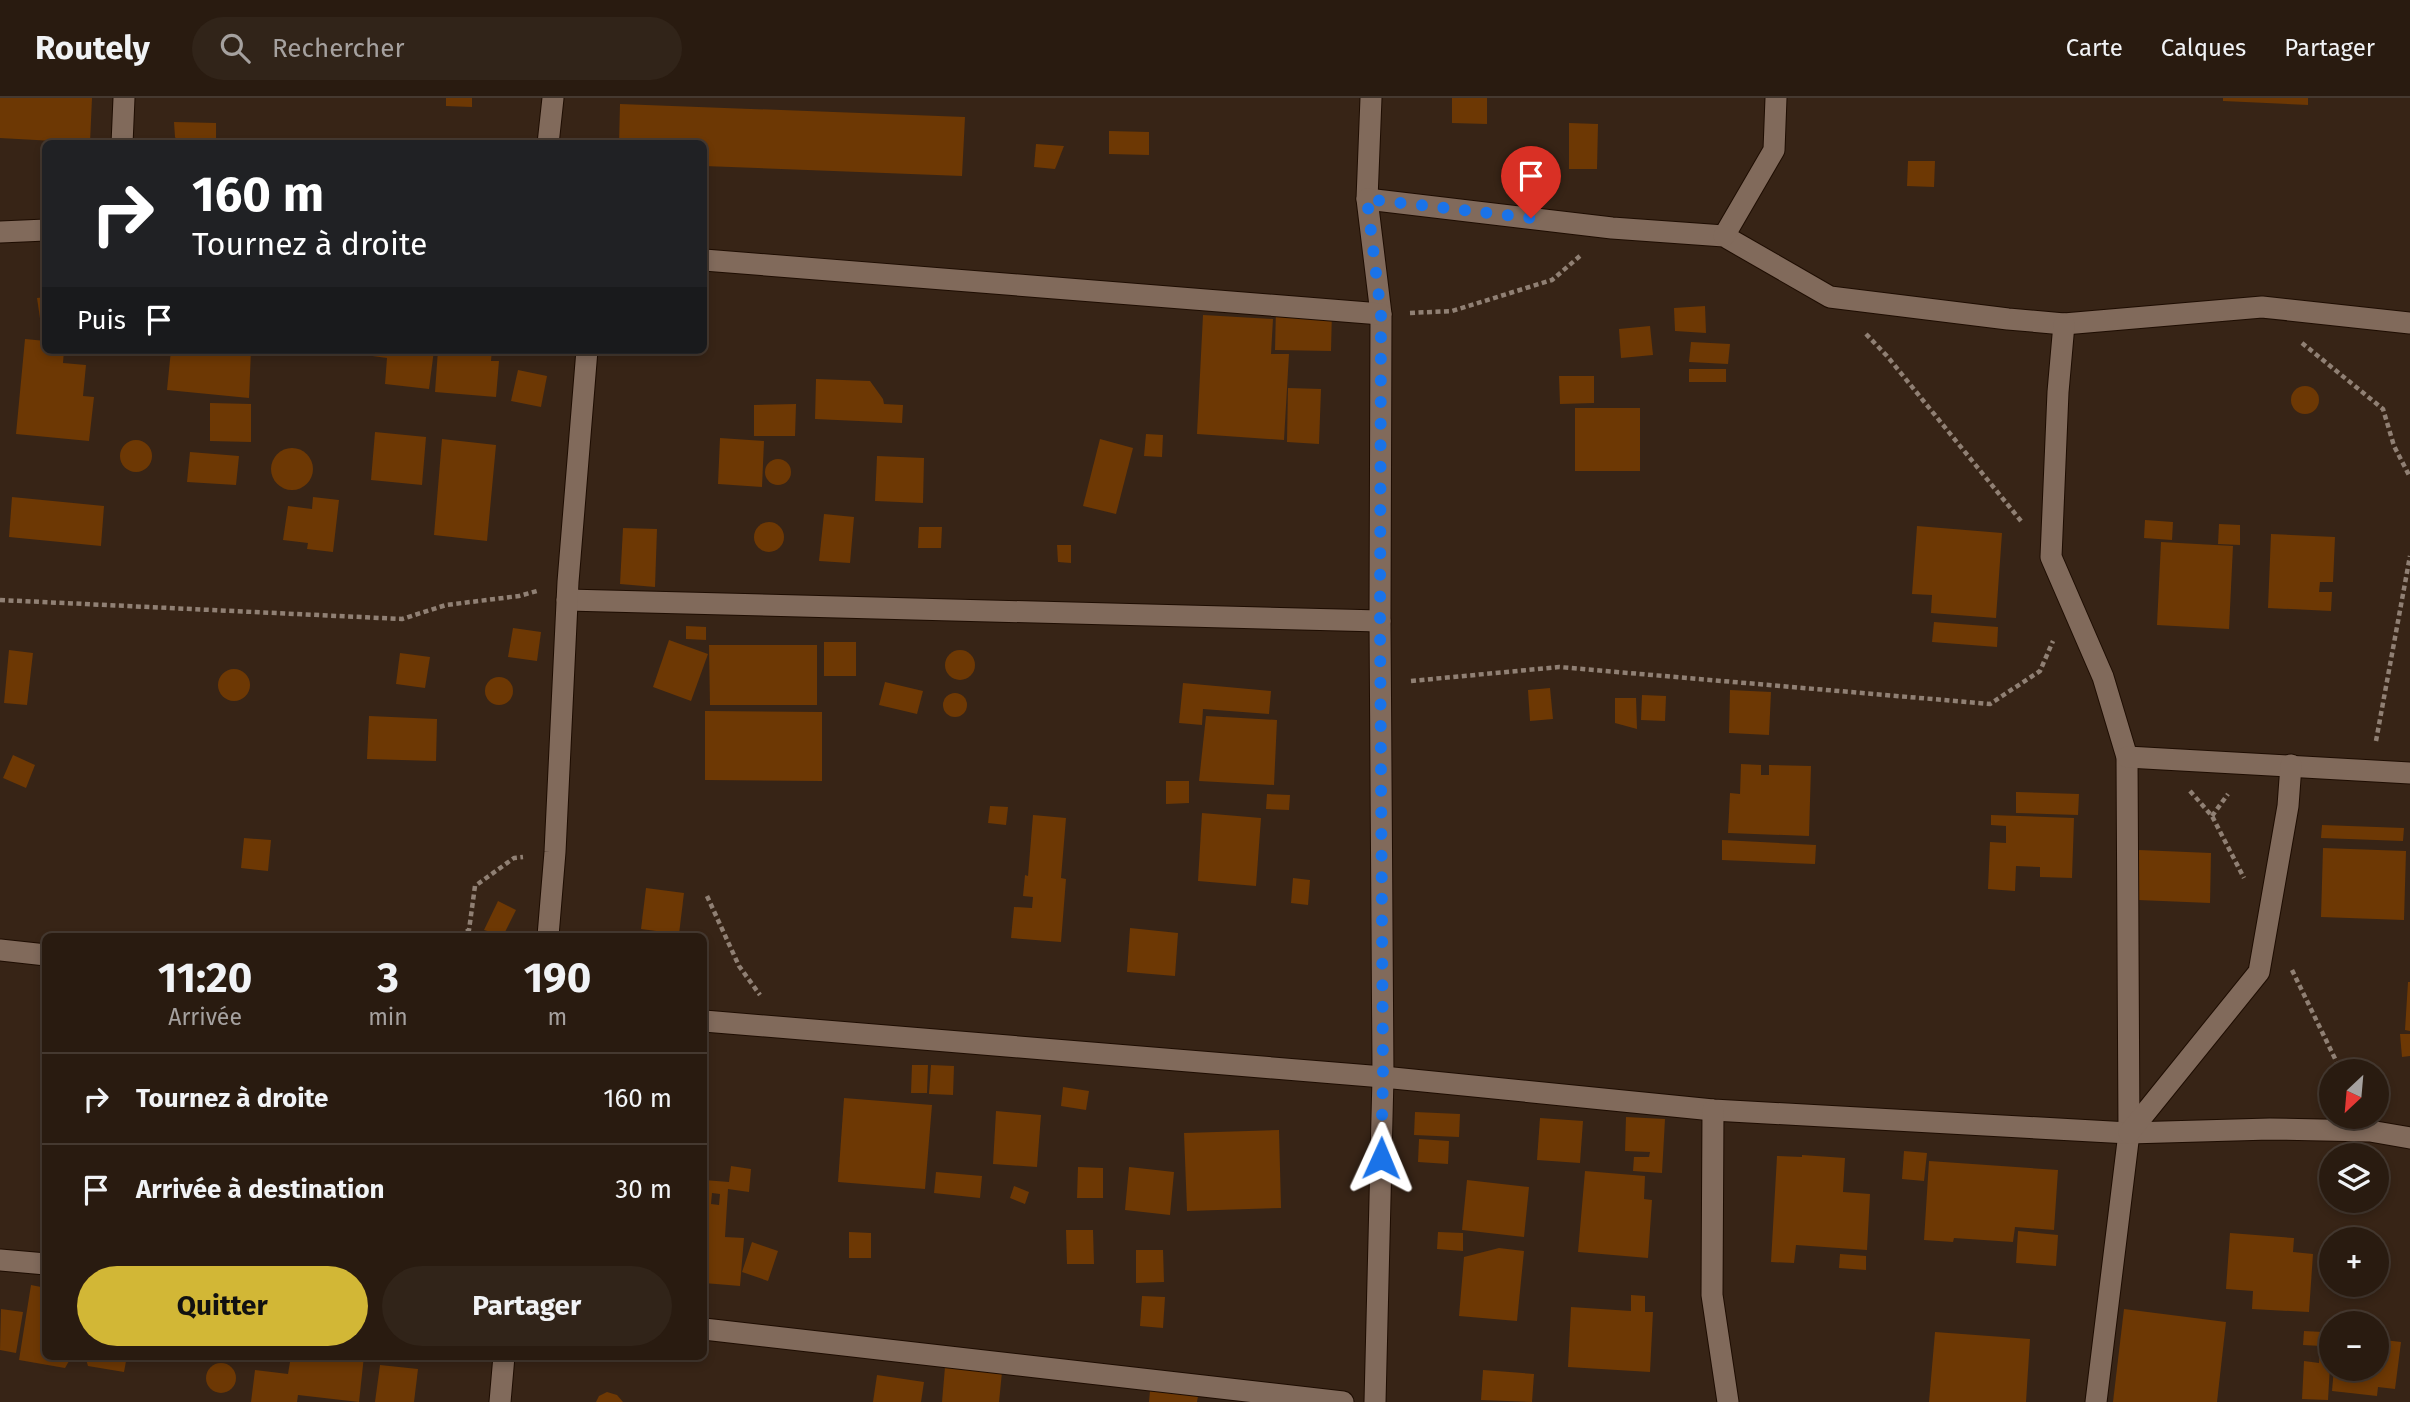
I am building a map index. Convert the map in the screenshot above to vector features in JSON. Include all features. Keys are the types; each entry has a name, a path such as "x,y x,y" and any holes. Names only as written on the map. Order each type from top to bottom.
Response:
{"street":[{"path":"122,140 124,98"},
{"path":"548,140 553,98"},
{"path":"1371,98 1367,199 1381,314 1383,1077 1375,1402"},
{"path":"1724,236 1774,150 1776,98"},
{"path":"1367,199 1612,228 1724,236 1830,297 2008,319 2064,324 2262,307 2410,323"},
{"path":"0,232 42,230"},
{"path":"707,260 1381,314"},
{"path":"2064,324 2058,392 2051,557 2103,677 2127,757 2129,1133 2096,1402"},
{"path":"548,933 568,591 587,354"},
{"path":"568,591 1380,621"},
{"path":"2127,757 2410,773"},
{"path":"2129,1133 2259,972 2288,806 2291,765"},
{"path":"0,950 42,955"},
{"path":"707,1021 1383,1077 1713,1110 2129,1133 2270,1129 2357,1131 2410,1138"},
{"path":"1713,1110 1712,1295 1727,1402"},
{"path":"0,1260 42,1264"},
{"path":"707,1329 1343,1402"},
{"path":"500,1402 504,1360"}],"path":[{"path":"1381,314 1452,311 1552,280 1612,228"},
{"path":"1830,297 1887,356 2051,557"},
{"path":"2262,307 2383,409 2395,446 2410,477"},
{"path":"2372,770 2410,556"},
{"path":"0,600 402,619 446,605 568,591"},
{"path":"1380,683 1559,667 1990,704 2040,671 2070,601"},
{"path":"464,933 469,930 475,886 514,858 555,852"},
{"path":"707,896 739,966 782,1027"}],"building":[{"path":"0,98 92,98 90,140 0,138"},
{"path":"446,98 472,98 472,107 446,106"},
{"path":"1452,98 1487,98 1487,124 1452,123"},
{"path":"2223,98 2308,98 2308,105 2223,101"},
{"path":"620,104 965,117 962,176 707,166 707,140 619,140"},
{"path":"174,122 216,123 216,140 177,140"},
{"path":"1569,123 1598,124 1597,169 1569,169"},
{"path":"1109,131 1149,132 1149,155 1109,154"},
{"path":"1036,144 1064,146 1055,169 1034,167"},
{"path":"1908,161 1935,161 1934,187 1907,186"},
{"path":"42,297 41,325 37,298"},
{"path":"1705,306 1706,333 1675,331 1674,308"},
{"path":"1276,308 1332,310 1331,351 1275,350"},
{"path":"1203,315 1273,319 1271,354 1289,354 1284,440 1197,434"},
{"path":"1650,326 1653,355 1621,358 1619,329"},
{"path":"25,339 42,341 42,354 64,354 63,363 86,365 83,396 94,397 89,441 16,434"},
{"path":"1691,342 1730,344 1728,364 1689,362"},
{"path":"171,354 251,354 249,398 167,390"},
{"path":"358,354 433,354 429,389 385,384 387,358"},
{"path":"438,354 492,354 491,361 499,361 496,397 435,392"},
{"path":"1689,369 1726,369 1726,382 1689,382"},
{"path":"518,370 547,376 541,407 511,401"},
{"path":"1559,376 1594,376 1594,403 1560,404"},
{"path":"816,379 870,381 884,404 903,405 902,423 815,419"},
{"path":"2305,386 2315,390 2319,400 2315,410 2305,414 2295,410 2291,400 2295,390"},
{"path":"1288,388 1321,389 1319,444 1287,442"},
{"path":"210,403 251,404 251,442 210,441"},
{"path":"796,404 795,436 754,436 754,405"},
{"path":"1575,408 1640,408 1640,471 1575,471"},
{"path":"375,432 426,437 422,485 371,480"},
{"path":"1146,434 1163,435 1162,457 1144,456"},
{"path":"720,438 764,441 762,487 718,484"},
{"path":"442,439 496,445 487,541 434,535"},
{"path":"1100,439 1133,448 1116,514 1083,506"},
{"path":"136,440 147,445 152,456 147,467 136,472 125,467 120,456 125,445"},
{"path":"292,448 307,454 313,469 307,484 292,490 277,484 271,469 277,454"},
{"path":"190,452 239,456 236,485 187,482"},
{"path":"877,456 924,458 923,503 875,501"},
{"path":"778,459 787,463 791,472 787,481 778,485 769,481 765,472 769,463"},
{"path":"12,497 104,506 101,546 9,537"},
{"path":"313,497 339,500 333,552 307,549 308,543 283,540 288,506 312,509"},
{"path":"824,514 854,517 850,563 819,561"},
{"path":"2145,520 2173,522 2172,540 2144,538"},
{"path":"769,522 775,523 783,531 783,543 775,551 769,552 763,551 755,543 754,537 755,531 763,523"},
{"path":"2219,524 2240,525 2240,545 2218,544"},
{"path":"1917,526 2002,533 1996,618 1931,613 1932,595 1912,594"},
{"path":"919,527 942,527 941,548 918,548"},
{"path":"623,528 657,529 655,587 620,584"},
{"path":"2271,534 2335,537 2333,582 2320,582 2319,592 2332,592 2331,611 2268,608"},
{"path":"2161,542 2233,546 2229,629 2157,625"},
{"path":"1057,545 1071,545 1071,563 1058,562"},
{"path":"1934,622 1998,627 1997,647 1932,642"},
{"path":"686,626 706,627 706,640 686,639"},
{"path":"513,628 541,632 537,661 508,657"},
{"path":"669,640 708,654 691,701 653,687"},
{"path":"824,642 856,642 856,676 824,676"},
{"path":"709,645 817,645 817,705 710,705"},
{"path":"9,650 33,653 27,705 4,703"},
{"path":"960,650 966,651 974,659 974,671 966,679 960,680 954,679 946,671 945,665 946,659 954,651"},
{"path":"400,653 430,657 425,688 396,684"},
{"path":"234,669 245,674 250,685 245,696 234,701 223,696 218,685 223,674"},
{"path":"499,677 509,681 513,691 509,701 499,705 489,701 485,691 489,681"},
{"path":"885,682 923,691 917,714 879,705"},
{"path":"1183,683 1271,691 1269,714 1203,709 1202,725 1179,723"},
{"path":"1550,688 1553,719 1530,721 1528,690"},
{"path":"1730,690 1771,692 1769,735 1729,733"},
{"path":"955,693 966,700 967,705 960,716 955,717 944,710 943,705 950,694"},
{"path":"1642,695 1666,696 1665,721 1641,720"},
{"path":"1615,698 1636,698 1637,729 1615,723"},
{"path":"705,711 822,712 822,781 705,780"},
{"path":"369,716 437,719 436,761 367,759"},
{"path":"1206,716 1277,720 1274,785 1199,781"},
{"path":"13,755 35,765 26,788 3,778"},
{"path":"1741,764 1761,765 1761,775 1769,775 1769,765 1811,766 1809,836 1728,833 1730,793 1740,794"},
{"path":"1166,781 1189,781 1189,803 1166,804"},
{"path":"2016,792 2079,794 2078,815 2016,813"},
{"path":"1267,794 1290,795 1289,810 1266,809"},
{"path":"990,806 1008,807 1006,825 988,823"},
{"path":"1202,813 1261,818 1256,886 1198,881"},
{"path":"1033,815 1066,818 1061,878 1066,879 1061,942 1011,938 1014,907 1032,908 1033,897 1023,896 1025,875 1028,876"},
{"path":"1991,815 2074,818 2072,878 2040,877 2040,867 2016,866 2015,891 1988,889 1990,842 2006,843 2006,826 1991,825"},
{"path":"2322,825 2404,828 2403,841 2321,838"},
{"path":"244,838 271,840 268,871 241,868"},
{"path":"1722,840 1816,845 1815,864 1722,860"},
{"path":"2323,848 2406,851 2404,920 2321,917"},
{"path":"2139,850 2211,853 2210,903 2138,900"},
{"path":"1293,878 1310,880 1308,905 1291,903"},
{"path":"646,888 684,893 679,933 641,929"},
{"path":"498,901 516,910 504,933 484,930"},
{"path":"1130,928 1178,933 1175,976 1127,972"},
{"path":"2410,982 2410,1031 2405,1030"},
{"path":"2400,1034 2410,1034 2410,1056 2402,1057"},
{"path":"912,1065 928,1065 927,1093 911,1093"},
{"path":"931,1065 954,1066 953,1095 929,1094"},
{"path":"1063,1087 1089,1091 1086,1110 1061,1106"},
{"path":"844,1098 932,1105 925,1189 838,1182"},
{"path":"996,1111 1041,1115 1037,1167 993,1164"},
{"path":"1415,1112 1460,1114 1459,1137 1414,1135"},
{"path":"1626,1117 1665,1119 1662,1173 1633,1171 1634,1157 1649,1157 1650,1152 1625,1151"},
{"path":"1540,1118 1583,1121 1580,1163 1537,1160"},
{"path":"1279,1130 1281,1208 1187,1211 1184,1133"},
{"path":"1419,1139 1449,1141 1448,1164 1418,1162"},
{"path":"1904,1151 1927,1153 1924,1181 1902,1179"},
{"path":"1777,1156 1845,1158 1843,1192 1870,1194 1867,1250 1796,1245 1794,1263 1771,1262"},
{"path":"1929,1161 2058,1170 2054,1230 2015,1227 2013,1242 1954,1238 1953,1242 1924,1240"},
{"path":"731,1166 751,1169 749,1192 728,1189 725,1237 744,1238 740,1286 707,1283 707,1180 729,1182","holes":["712,1193 720,1194 719,1205 711,1204"]},
{"path":"1078,1167 1103,1168 1103,1198 1077,1198"},
{"path":"1129,1167 1174,1172 1170,1215 1125,1210"},
{"path":"1585,1171 1645,1176 1644,1199 1652,1200 1648,1258 1578,1252"},
{"path":"936,1172 982,1176 980,1198 934,1193"},
{"path":"1467,1180 1529,1187 1524,1237 1462,1230"},
{"path":"1014,1186 1029,1192 1025,1204 1010,1198"},
{"path":"1066,1230 1093,1230 1094,1264 1067,1264"},
{"path":"2018,1231 2058,1235 2056,1266 2016,1263"},
{"path":"849,1232 871,1233 871,1258 849,1258"},
{"path":"1438,1232 1463,1233 1463,1251 1437,1249"},
{"path":"2230,1233 2294,1238 2293,1252 2313,1254 2309,1312 2252,1309 2253,1291 2226,1289"},
{"path":"752,1242 778,1251 768,1281 742,1272"},
{"path":"1499,1248 1524,1251 1517,1321 1459,1316 1464,1257"},
{"path":"1136,1250 1163,1250 1164,1282 1136,1283"},
{"path":"1840,1254 1866,1256 1866,1270 1839,1268"},
{"path":"31,1285 42,1287 42,1360 70,1360 65,1368 19,1360"},
{"path":"1631,1295 1645,1296 1645,1312 1653,1312 1650,1372 1568,1367 1571,1307 1631,1311"},
{"path":"1142,1296 1165,1297 1163,1328 1140,1326"},
{"path":"1,1309 23,1312 16,1353 0,1350"},
{"path":"2124,1309 2226,1322 2217,1402 2113,1402"},
{"path":"2304,1331 2319,1332 2319,1346 2303,1345"},
{"path":"1935,1332 2030,1339 2026,1402 1929,1402"},
{"path":"2389,1341 2401,1342 2395,1389 2378,1387 2377,1396 2332,1391 2333,1381 2389,1381"},
{"path":"86,1360 126,1360 124,1372 88,1366"},
{"path":"290,1360 364,1360 359,1402 298,1395 297,1402 251,1402 255,1370 288,1374"},
{"path":"2304,1361 2319,1363 2319,1381 2329,1381 2328,1400 2302,1399"},
{"path":"221,1363 231,1368 236,1378 231,1388 221,1393 211,1388 206,1378 211,1368"},
{"path":"380,1365 418,1369 414,1402 375,1402"},
{"path":"945,1367 1002,1372 999,1402 942,1402"},
{"path":"1483,1370 1534,1374 1532,1402 1481,1400"},
{"path":"877,1375 924,1382 921,1402 873,1402"},
{"path":"1150,1391 1198,1396 1197,1402 1149,1402"},
{"path":"607,1392 617,1395 623,1402 596,1402 599,1396"}],"route":[{"path":"1381,1158 1381,314 1367,199 1531,218"}]}
